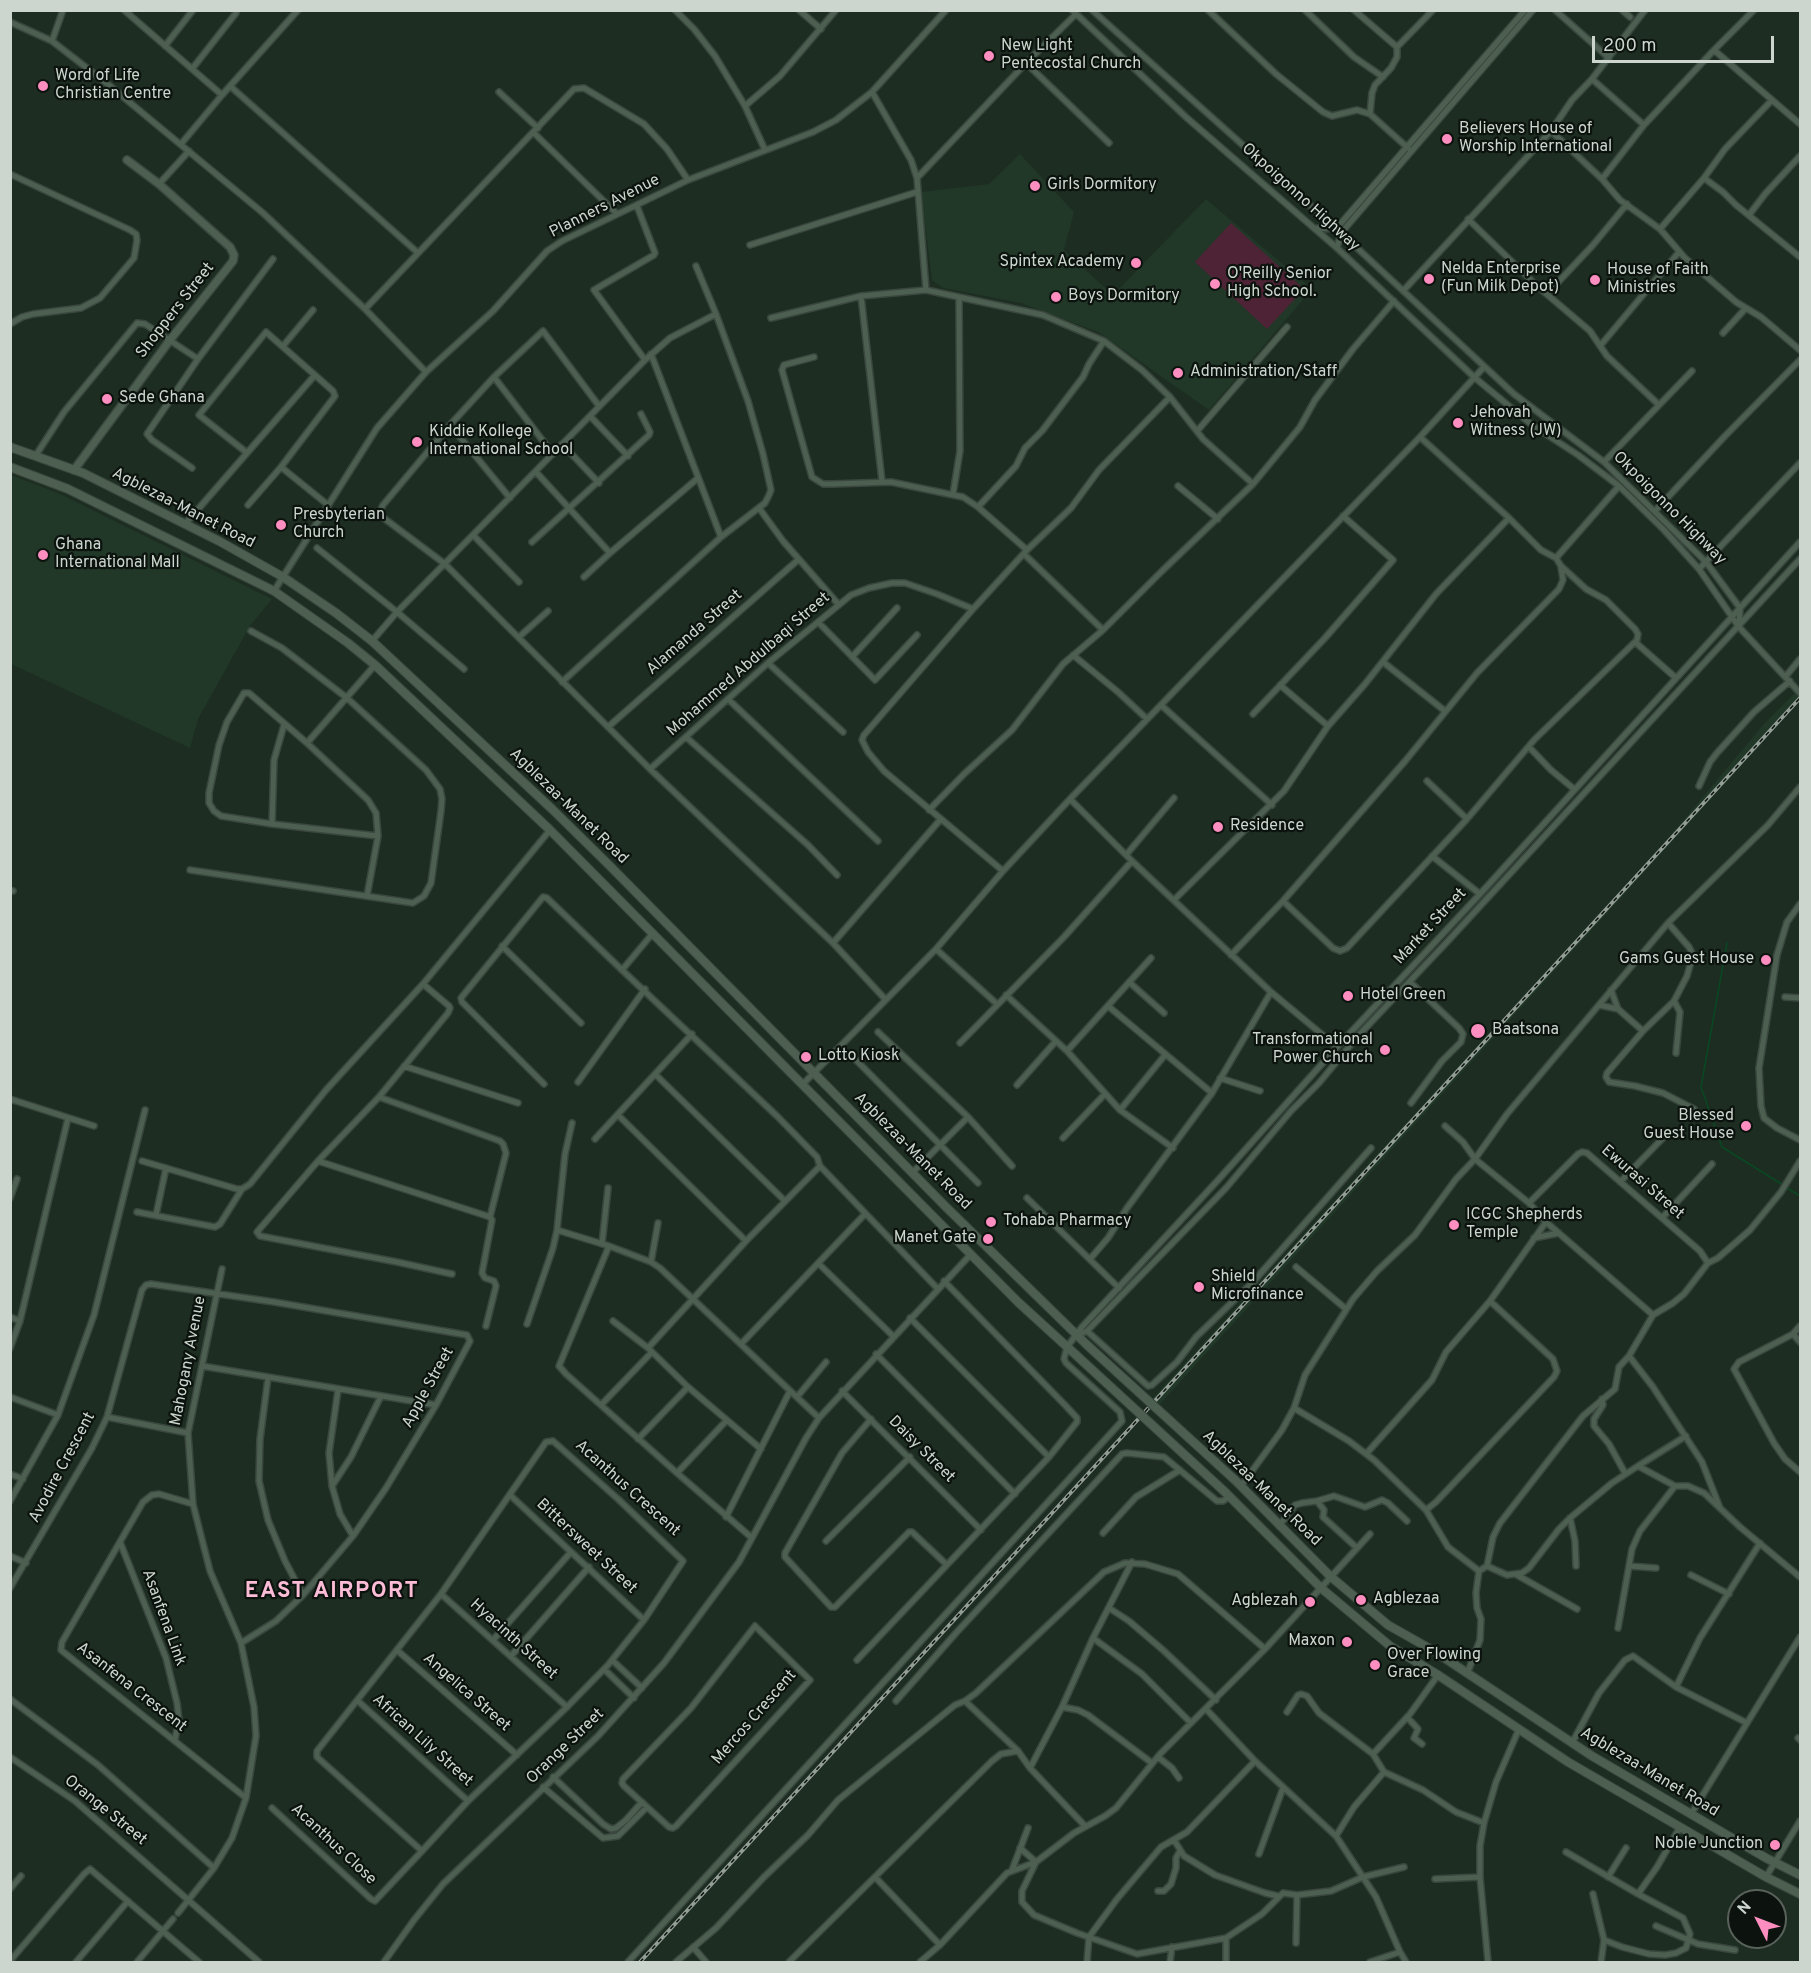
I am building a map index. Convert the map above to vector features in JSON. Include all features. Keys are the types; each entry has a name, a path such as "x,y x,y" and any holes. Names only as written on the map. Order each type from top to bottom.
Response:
{"main road":[{"name":"Agblezaa-Manet Road","path":"10,447 74,470 186,524 283,577 372,641 552,808 1077,1336 1238,1483 1330,1576 1389,1625 1572,1743 1775,1863 1800,1875"},
{"name":"Agblezaa-Manet Road","path":"10,467 68,489 274,591 324,625 375,665 550,830 971,1254 1067,1347 1227,1494 1350,1614 1390,1646 1438,1675 1568,1762 1766,1877 1800,1894"}],"street":[{"path":"52,41 63,10"},
{"path":"124,10 222,94"},
{"path":"165,46 193,10"},
{"path":"181,144 222,94 298,10"},
{"path":"675,10 694,29 715,56 745,106 765,150"},
{"path":"799,10 821,29"},
{"path":"745,106 780,76 836,10"},
{"name":"Okpoigonno Highway","path":"1092,10 1338,231 1514,394 1604,462 1706,562 1740,607 1750,615"},
{"path":"1208,10 1276,74 1323,112 1332,116 1357,110 1370,114 1411,151"},
{"path":"1305,10 1354,57 1383,77"},
{"path":"1354,10 1397,48"},
{"path":"1370,114 1375,85 1397,57 1397,48 1433,10"},
{"path":"1337,248 1338,231 1406,146 1525,10"},
{"path":"1338,231 1411,151 1533,10"},
{"path":"1555,10 1609,58"},
{"path":"1622,10 1630,17"},
{"path":"1403,291 1551,131 1572,100 1592,79 1645,10"},
{"path":"1602,179 1644,125 1754,10"},
{"name":"Planners Avenue","path":"274,591 377,428 426,372 493,311 547,251 562,241 688,180 813,132 836,120 872,92 942,12"},
{"path":"917,178 1074,12"},
{"name":"Okpoigonno Highway","path":"1074,12 1187,118 1337,248 1474,377 1532,424 1578,454 1619,486 1699,569 1733,615 1739,627 1800,693"},
{"path":"192,69 236,13"},
{"path":"10,22 52,41 181,144 262,213 365,309 426,372"},
{"path":"1714,50 1800,124"},
{"path":"1026,63 1109,143"},
{"path":"1592,79 1644,125"},
{"path":"230,86 417,252"},
{"path":"365,309 573,89 584,88 644,124 666,149 688,180"},
{"path":"499,92 618,214"},
{"path":"872,92 911,160 917,178 926,290"},
{"path":"1660,229 1704,178 1721,154 1771,100"},
{"path":"1551,131 1602,179 1614,194 1660,229 1679,252 1736,302 1800,350"},
{"path":"159,184 189,151"},
{"path":"1749,215 1800,156"},
{"name":"Shoppers Street","path":"74,470 170,340 233,261 234,255 230,247 159,184 127,160"},
{"path":"10,174 130,230 136,234 137,240 134,258 100,298 81,308 33,314 10,324"},
{"path":"1704,178 1800,257"},
{"path":"750,245 917,192"},
{"path":"1547,294 1627,204"},
{"path":"637,206 656,253 594,290 645,360"},
{"path":"1468,219 1547,294 1590,331 1614,364 1658,404"},
{"path":"1314,228 1338,231"},
{"path":"1600,346 1679,252"},
{"path":"192,468 147,434 198,359 273,260"},
{"path":"562,682 721,537 759,508 767,500 771,490 748,401 696,266"},
{"path":"771,318 861,296 926,290 1043,315 1104,342 1142,370 1170,396 1203,439 1253,484"},
{"path":"861,296 882,481"},
{"path":"953,494 960,451 959,297"},
{"path":"929,810 1012,730 1063,664 1103,630 1253,484 1300,427 1315,400 1353,349 1394,301"},
{"path":"1723,333 1746,308"},
{"path":"283,346 313,310"},
{"path":"372,641 397,612 651,354 670,338 716,314"},
{"path":"36,455 64,412 134,326 141,322 198,359"},
{"path":"1198,430 1287,327"},
{"path":"599,406 543,331 494,377 450,425 380,511 385,520 445,564 650,769 833,943 885,999"},
{"path":"246,452 201,419 199,415 261,335 266,332 333,391 335,396 281,467 248,505"},
{"path":"978,507 1016,466 1025,448 1042,431 1083,377 1089,363 1104,342"},
{"path":"651,354 721,537"},
{"path":"814,357 784,365 782,370 812,477 823,484 882,481 953,494 970,500 1103,630"},
{"path":"1655,511 1800,360"},
{"path":"802,1085 936,948 1070,799 1420,437 1484,367"},
{"path":"1604,462 1692,371"},
{"path":"186,524 315,375"},
{"path":"494,377 553,454"},
{"path":"1003,871 884,771 868,752 862,740 973,609 1025,552 1071,508 1099,470 1170,396"},
{"path":"532,542 650,434 641,414"},
{"path":"590,416 628,456"},
{"path":"450,425 510,498"},
{"path":"1283,902 1333,948 1340,951 1347,948 1467,819 1559,715 1635,642 1638,634 1606,600 1586,589 1561,566 1556,558 1540,550 1509,518 1420,437"},
{"path":"562,444 599,483"},
{"path":"1699,569 1800,463"},
{"path":"281,467 328,505"},
{"path":"536,472 610,553"},
{"path":"584,577 698,478"},
{"path":"1178,486 1218,519"},
{"path":"1556,558 1619,486"},
{"path":"759,508 839,605"},
{"path":"1253,714 1325,638 1393,560 1343,516"},
{"path":"1173,900 1239,834 1272,805 1290,783 1328,726 1383,662 1436,594 1509,518"},
{"path":"473,535 519,582"},
{"name":"Market Street","path":"1067,1347 1082,1327 1800,542"},
{"path":"317,548 464,669"},
{"name":"Alamanda Street","path":"608,727 799,559"},
{"name":"Market Street","path":"1077,1336 1087,1331 1226,1188 1291,1111 1320,1083 1358,1036 1800,559"},
{"path":"1232,955 1283,902 1406,760 1477,673 1559,589 1563,580 1561,566"},
{"name":"Mohammed Abdulbaqi Street","path":"650,769 768,663 851,595 868,588 905,583 973,609"},
{"path":"1739,627 1740,607"},
{"path":"852,657 897,608"},
{"path":"519,637 548,611"},
{"path":"818,622 875,680 917,635"},
{"path":"190,870 413,903 424,896 431,883 442,799 440,789 426,770 347,698 282,648 251,631"},
{"path":"1635,642 1676,678"},
{"path":"1073,656 1119,692 1147,719"},
{"path":"1699,786 1710,762 1717,753 1788,678 1800,659"},
{"path":"1383,662 1444,711"},
{"path":"768,663 843,732"},
{"path":"307,742 375,665"},
{"path":"1280,685 1328,726"},
{"path":"367,896 378,836 376,813 368,800 307,742 284,725 249,693 244,693 227,722 219,745 209,793 209,803 214,811 221,816 272,824 378,836"},
{"path":"728,699 878,841"},
{"path":"1161,705 1272,805"},
{"path":"272,824 274,760 284,725"},
{"path":"686,737 808,845 837,875"},
{"path":"1529,747 1551,770 1574,789"},
{"path":"1426,781 1467,819"},
{"path":"1238,1483 1282,1430 1294,1408 1305,1375 1346,1309 1369,1280 1415,1235 1451,1184 1475,1159 1507,1114 1668,923 1768,825 1800,788"},
{"path":"1126,855 1174,798"},
{"path":"1070,799 1271,992 1337,1047"},
{"path":"833,943 940,820"},
{"path":"137,1212 215,1227 220,1224 243,1189 250,1184 326,1090 423,984 550,830"},
{"path":"1432,856 1480,894"},
{"path":"960,1043 1064,937 1132,861"},
{"path":"544,1084 460,1000 543,897 547,898 645,989 805,1144 819,1161 820,1166 937,1288"},
{"path":"1800,904 1787,922 1777,955 1759,1068 1764,1118 1800,1140"},
{"path":"1668,923 1693,955 1687,976 1674,1001 1607,1073 1607,1080 1663,1093 1694,1109"},
{"path":"622,970 654,933"},
{"path":"502,946 581,1023"},
{"path":"936,948 997,1004"},
{"path":"1067,1051 1151,958"},
{"path":"1129,982 1164,1013"},
{"path":"1410,982 1459,1028 1462,1034 1461,1042 1443,1061 1411,1103"},
{"path":"423,984 450,1008 448,1013 379,1097 318,1161 257,1232 257,1235 452,1274"},
{"path":"578,1082 645,989"},
{"path":"1611,990 1618,1009"},
{"path":"1090,1259 1108,1239 1127,1208 1212,1093 1271,992"},
{"path":"1006,995 1067,1051 1104,1095 1120,1110 1173,1148"},
{"path":"1785,997 1800,998"},
{"path":"1674,1001 1680,1012 1676,1053"},
{"path":"1599,1005 1618,1009 1644,1031"},
{"path":"1108,1006 1212,1093"},
{"path":"878,1032 968,1117 1012,1166"},
{"path":"595,1139 692,1034"},
{"path":"1017,1085 1056,1041"},
{"path":"1120,1110 1165,1054"},
{"path":"852,1056 978,1183"},
{"path":"404,1066 518,1103"},
{"path":"656,1075 785,1201"},
{"path":"1220,1078 1260,1091"},
{"path":"1063,1138 1104,1095"},
{"path":"379,1097 503,1144 506,1153 490,1217 492,1220 482,1274 485,1278 494,1281 496,1286 486,1326"},
{"path":"10,1099 94,1126"},
{"path":"10,1502 58,1415 94,1315 145,1110"},
{"path":"618,1114 746,1242"},
{"path":"913,1172 968,1117"},
{"path":"10,1348 20,1321 68,1118"},
{"path":"527,1324 547,1267 556,1230 562,1177 572,1123"},
{"path":"1445,1126 1463,1142 1475,1159 1529,1203 1546,1222 1653,1315"},
{"path":"1620,1182 1662,1139"},
{"path":"1087,1331 1148,1386 1152,1385 1177,1362 1196,1337 1253,1282 1371,1148"},
{"name":"Ewurasi Street","path":"1529,1203 1582,1152 1587,1153 1700,1251 1708,1263"},
{"path":"142,1161 243,1189"},
{"path":"318,1161 490,1217"},
{"path":"1479,1571 1487,1566 1493,1537 1500,1523 1583,1416 1615,1389 1619,1367 1629,1356 1653,1315 1684,1294 1708,1263 1718,1258 1743,1237 1781,1192 1800,1161"},
{"path":"1662,1218 1712,1164"},
{"path":"601,1405 746,1242 820,1166"},
{"path":"156,1215 166,1168"},
{"path":"10,1198 17,1179"},
{"path":"608,1188 606,1245 559,1366 752,1539"},
{"path":"1027,1198 1119,1288"},
{"path":"741,1344 865,1214"},
{"path":"1365,1454 1432,1380 1446,1352 1490,1300 1546,1222"},
{"path":"651,1262 658,1223"},
{"path":"556,1230 651,1262 694,1299 819,1418"},
{"path":"1534,1238 1559,1233"},
{"name":"Orange Street","path":"384,1962 414,1920 444,1884 598,1736 634,1698 712,1600 752,1539 792,1463 819,1418 937,1288 971,1254"},
{"path":"819,1264 893,1336"},
{"path":"1296,1267 1346,1309"},
{"name":"Mahogany Avenue","path":"178,1913 214,1868 232,1838 246,1798 256,1736 254,1707 241,1643 210,1570 193,1504 188,1433 222,1269"},
{"path":"857,1660 1015,1494 1076,1425 1077,1418 944,1281"},
{"name":"Avodire Crescent","path":"10,1588 92,1448 107,1417 142,1290 146,1285 216,1293"},
{"name":"Apple Street","path":"216,1293 467,1335 470,1341 436,1405 386,1488 353,1536 303,1595 276,1621 241,1643"},
{"path":"1426,1510 1546,1386 1557,1371 1553,1359 1490,1300"},
{"path":"10,1317 20,1321"},
{"path":"910,1318 1049,1457"},
{"path":"613,1321 650,1350 726,1421 761,1449"},
{"path":"1800,1326 1793,1334 1748,1356 1734,1369 1774,1443 1785,1459 1800,1472"},
{"path":"1793,1334 1800,1342"},
{"path":"628,1962 1122,1421 1120,1412 1066,1363 1064,1359 1067,1347"},
{"path":"876,1354 1015,1494"},
{"path":"1629,1356 1702,1462 1721,1509"},
{"path":"796,1397 826,1362"},
{"path":"202,1366 436,1405"},
{"path":"268,1378 260,1439 259,1481 272,1530 303,1595"},
{"path":"638,1439 688,1387"},
{"path":"338,1390 329,1453 332,1486 340,1514 353,1536"},
{"path":"726,1517 790,1390"},
{"name":"Daisy Street","path":"842,1391 981,1530"},
{"path":"332,1486 351,1457 381,1396"},
{"path":"10,1397 58,1415"},
{"path":"1602,1399 1603,1405 1594,1419 1594,1426 1609,1444 1625,1473"},
{"path":"1294,1408 1349,1441 1365,1454 1426,1510 1448,1547 1479,1571"},
{"path":"107,1417 188,1433"},
{"path":"871,1419 842,1453 785,1553 785,1557 831,1607 835,1607 909,1532 946,1564"},
{"path":"676,1473 726,1421"},
{"path":"1516,1575 1528,1568 1570,1518 1625,1473 1686,1436"},
{"name":"Acanthus Crescent","path":"375,1901 422,1851 468,1801 604,1669 644,1620 683,1561 553,1441 546,1442 441,1594 316,1754 422,1851"},
{"path":"896,1701 1122,1454 1164,1457 1217,1501 1223,1501 1227,1494"},
{"path":"826,1541 910,1457"},
{"path":"1638,1466 1675,1486 1696,1488 1800,1577"},
{"path":"1103,1533 1136,1497 1180,1470"},
{"path":"10,1474 23,1479"},
{"path":"1618,1628 1632,1549 1640,1531 1675,1486"},
{"name":"Asanfena Crescent","path":"193,1504 159,1494 152,1495 143,1502 62,1642 61,1650 246,1798"},
{"name":"Bittersweet Street","path":"510,1495 644,1620"},
{"path":"1279,1526 1295,1505 1334,1496 1365,1507 1382,1500 1407,1521"},
{"path":"1317,1501 1324,1510 1323,1517 1357,1548"},
{"path":"1570,1518 1575,1541 1576,1566"},
{"path":"1012,1870 1036,1862 1085,1826 1116,1808 1152,1763 1265,1649 1370,1534"},
{"name":"Asanfena Link","path":"120,1542 166,1658 179,1720 175,1739"},
{"path":"1676,1687 1700,1638 1760,1543"},
{"path":"493,1640 571,1552"},
{"path":"10,1556 26,1563"},
{"path":"676,1962 716,1928 808,1835 838,1800 947,1710 976,1694 1104,1572 1132,1562 1173,1571 1265,1649"},
{"path":"1030,1768 1132,1562"},
{"path":"1487,1566 1507,1575 1516,1575 1577,1609"},
{"path":"1629,1566 1656,1568"},
{"path":"511,1656 589,1568"},
{"path":"1467,1674 1480,1640 1481,1619 1476,1608 1479,1571"},
{"path":"1691,1575 1729,1594"},
{"name":"Hyacinth Street","path":"441,1594 567,1707"},
{"path":"1109,1608 1130,1621 1216,1700"},
{"name":"Mercos Crescent","path":"755,1626 810,1680 676,1826 669,1827 647,1807 624,1786 623,1779 691,1708 755,1626"},
{"path":"1691,1814 1800,1637"},
{"path":"1093,1638 1142,1674 1191,1723"},
{"name":"Angelica Street","path":"398,1651 517,1755"},
{"path":"1572,1743 1596,1697 1630,1656 1637,1658 1676,1687 1747,1723"},
{"path":"612,1660 642,1688"},
{"path":"604,1669 634,1698"},
{"path":"1373,1754 1407,1717 1438,1675"},
{"path":"1287,1712 1298,1695 1307,1696 1319,1713 1373,1754 1384,1772 1423,1790 1456,1812 1484,1823"},
{"path":"10,1699 98,1765 214,1868"},
{"name":"African Lily Street","path":"358,1701 468,1801"},
{"path":"965,1701 1018,1751 1030,1768 1085,1826"},
{"path":"1062,1707 1078,1710 1088,1715 1152,1763"},
{"path":"1206,1709 1255,1761 1336,1836 1382,1908 1406,1962"},
{"path":"1407,1717 1418,1729 1414,1738 1422,1744"},
{"path":"1488,1962 1479,1862 1484,1823 1496,1782 1519,1729"},
{"path":"789,1962 992,1761 1001,1754 1018,1751"},
{"name":"Orange Street","path":"10,1757 75,1801 259,1962"},
{"path":"1158,1757 1173,1768 1179,1778"},
{"path":"1087,1962 1089,1937 1117,1899 1161,1847 1187,1832 1255,1761"},
{"path":"1336,1836 1354,1807 1384,1772"},
{"path":"553,1777 611,1829 626,1820 642,1802"},
{"path":"543,1787 603,1838 618,1836 647,1807"},
{"path":"1259,1854 1283,1788"},
{"name":"Acanthus Close","path":"272,1808 375,1901"},
{"path":"1766,1877 1800,1821"},
{"path":"1638,1894 1680,1827"},
{"path":"920,1962 940,1946 1012,1870 1028,1828"},
{"path":"1174,1840 1184,1856 1224,1880 1278,1896 1289,1893 1297,1895 1331,1891 1363,1877 1404,1867"},
{"path":"1020,1848 1036,1862"},
{"path":"1608,1877 1626,1848"},
{"path":"1158,1891 1164,1891 1171,1884 1176,1868 1176,1858 1180,1851"},
{"path":"1566,1852 1683,1918 1690,1934 1686,1948 1676,1953 1665,1954 1622,1947 1604,1940"},
{"path":"1036,1862 1022,1891 1022,1902 1034,1915 1137,1954 1226,1938 1262,1914 1278,1896"},
{"path":"10,1961 88,1870 93,1869 199,1962"},
{"path":"10,1889 21,1876"},
{"path":"875,1877 940,1946"},
{"path":"1435,1879 1480,1877"},
{"path":"1593,1894 1604,1940 1601,1962"},
{"path":"1296,1943 1297,1895"},
{"path":"76,1962 128,1901"},
{"path":"137,1962 173,1919"},
{"path":"1656,1926 1689,1941 1710,1947 1736,1950"},
{"path":"1226,1938 1226,1962"},
{"path":"693,1947 706,1962"},
{"path":"1170,1962 1172,1947"},
{"path":"1370,1962 1400,1952"}],"shaded area":[{"name":"O'Reilly Senior High School.","path":"1020,154 1074,212 1064,250 1113,295 1206,199 1312,289 1209,410 1098,332 1021,303 943,288 932,280 921,192 989,184"},
{"path":"1231,223 1304,289 1267,329 1195,262"},
{"path":"11,475 58,493 272,599 250,626 198,719 190,748 11,664"},
{"path":"1800,688 1800,701 1160,1404 1152,1399 1667,840 1763,725"}],"waterway":[{"path":"1727,943 1701,1087 1722,1147 1783,1185"},
{"path":"1787,1188 1800,1196"}],"railway":[{"path":"640,1962 1800,698"}],"place":[{"name":"New Light Pentecostal Church","path":"989,56"},
{"name":"Word of Life Christian Centre","path":"43,86"},
{"name":"Believers House of Worship International","path":"1447,139"},
{"name":"Girls Dormitory","path":"1035,186"},
{"name":"Spintex Academy","path":"1136,263"},
{"name":"Nelda Enterprise (Fun Milk Depot)","path":"1429,279"},
{"name":"House of Faith Ministries","path":"1595,280"},
{"name":"O'Reilly Senior High School.","path":"1215,284"},
{"name":"Boys Dormitory","path":"1056,297"},
{"name":"Administration/Staff","path":"1178,373"},
{"name":"Sede Ghana","path":"107,399"},
{"name":"Jehovah Witness (JW)","path":"1458,423"},
{"name":"Kiddie Kollege International School","path":"417,442"},
{"name":"Presbyterian Church","path":"281,525"},
{"name":"Ghana International Mall","path":"43,555"},
{"name":"Residence","path":"1218,827"},
{"name":"Gams Guest House","path":"1766,960"},
{"name":"Hotel Green","path":"1348,996"},
{"name":"Baatsona","path":"1478,1031"},
{"name":"Transformational Power Church","path":"1385,1050"},
{"name":"Lotto Kiosk","path":"806,1057"},
{"name":"Blessed Guest House","path":"1746,1126"},
{"name":"Tohaba Pharmacy","path":"991,1222"},
{"name":"ICGC Shepherds Temple","path":"1454,1225"},
{"name":"Manet Gate","path":"988,1239"},
{"name":"Shield Microfinance","path":"1199,1287"},
{"name":"Agblezaa","path":"1361,1600"},
{"name":"Agblezah","path":"1310,1602"},
{"name":"Maxon","path":"1347,1642"},
{"name":"Over Flowing Grace","path":"1375,1665"},
{"name":"Noble Junction","path":"1775,1845"}],"district":[{"name":"EAST AIRPORT","path":"332,1593"}]}
